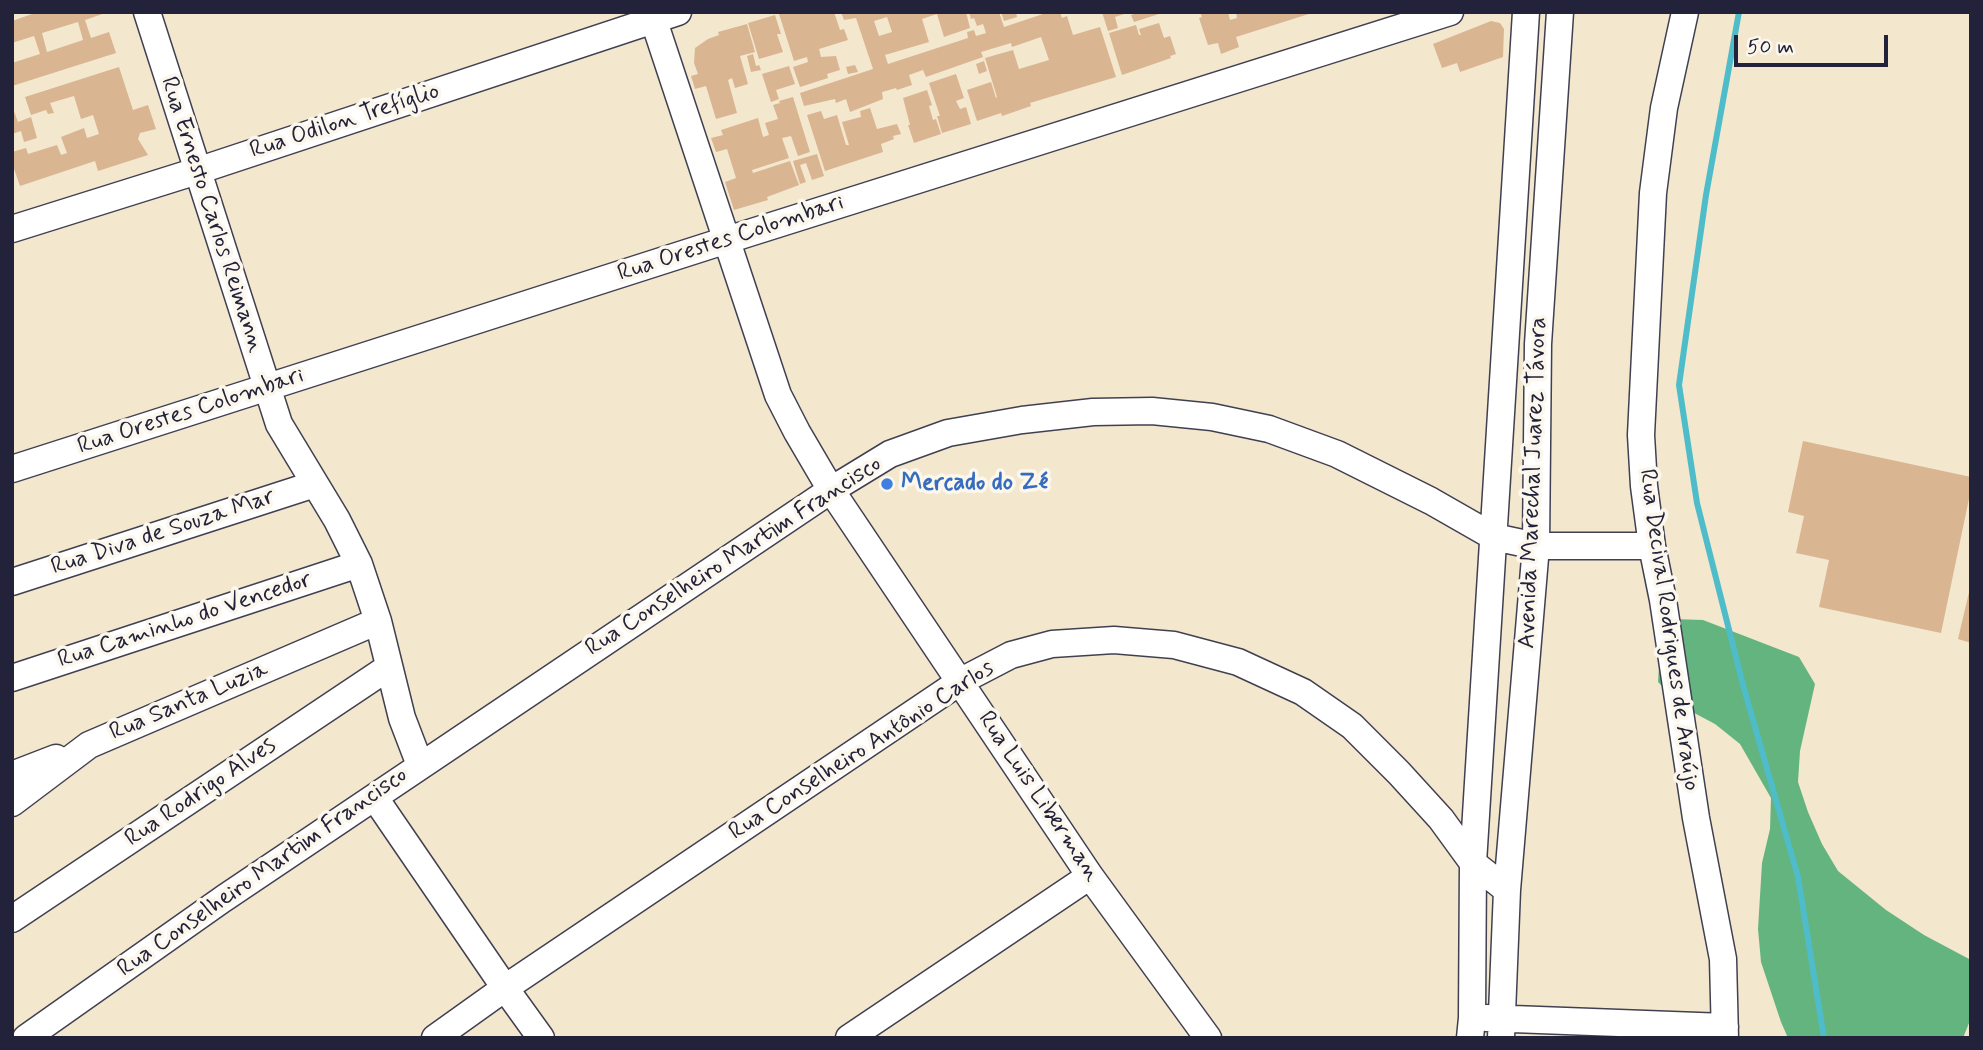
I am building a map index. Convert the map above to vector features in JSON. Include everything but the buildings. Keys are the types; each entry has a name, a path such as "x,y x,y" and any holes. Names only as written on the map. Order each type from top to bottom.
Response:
{"street":[{"name":"Rua Ernesto Carlos Reimann","path":"147,12 279,424 337,520 359,564 378,621 402,718 420,765"},
{"name":"Rua Orestes Colombari","path":"12,469 1450,12"},
{"name":"Avenida Marechal Juarez Távora","path":"1471,1028 1474,863 1526,12"},
{"name":"Avenida Marechal Juarez Távora","path":"1501,1028 1507,890 1536,547 1538,344 1560,12"},
{"name":"Rua Decival Rodrigues de Araújo","path":"1685,12 1664,108 1653,193 1642,435 1643,486 1696,818 1723,959 1725,1032"},
{"name":"Rua Odilon Trefíglio","path":"12,229 197,171 661,15"},
{"name":"Rua Luis Liberman","path":"661,15 727,240 778,394 797,432 831,490 1090,876 1208,1038"},
{"name":"Rua Conselheiro Martim Francisco","path":"26,1038 223,899 831,490 890,454 948,433 1022,420 1093,412 1152,411 1212,417 1269,429 1326,450 1431,501 1494,537 1536,547 1652,546"},
{"name":"Rua Diva de Souza Mar","path":"12,582 315,484"},
{"name":"Rua Caminho do Vencedor","path":"12,678 359,564"},
{"name":"Rua Santa Luzia","path":"12,803 89,745 378,621"},
{"name":"Rua Conselheiro Antônio Carlos","path":"435,1038 961,681 1011,655 1052,644 1115,640 1174,645 1238,662 1303,692 1352,726 1441,819 1474,863 1507,890"},
{"name":"Rua Rodrigo Alves","path":"12,919 389,667"},
{"path":"12,775 89,745"},
{"path":"375,798 541,1038"},
{"path":"849,1038 1090,876"},
{"path":"1471,1028 1725,1032"}],"green space":[{"path":"1672,619 1703,620 1799,657 1815,684 1800,751 1798,782 1808,812 1838,871 1886,910 1924,935 1971,960 1971,1018 1963,1038 1788,1038 1761,962 1758,929 1762,863 1770,829 1771,798 1740,744 1715,724 1681,706 1658,682 1660,651"}],"waterway":[{"path":"1739,12 1706,195 1679,385 1697,503 1743,685 1798,877 1824,1038"}],"place":[{"name":"Mercado do Zé","path":"887,484"}]}
